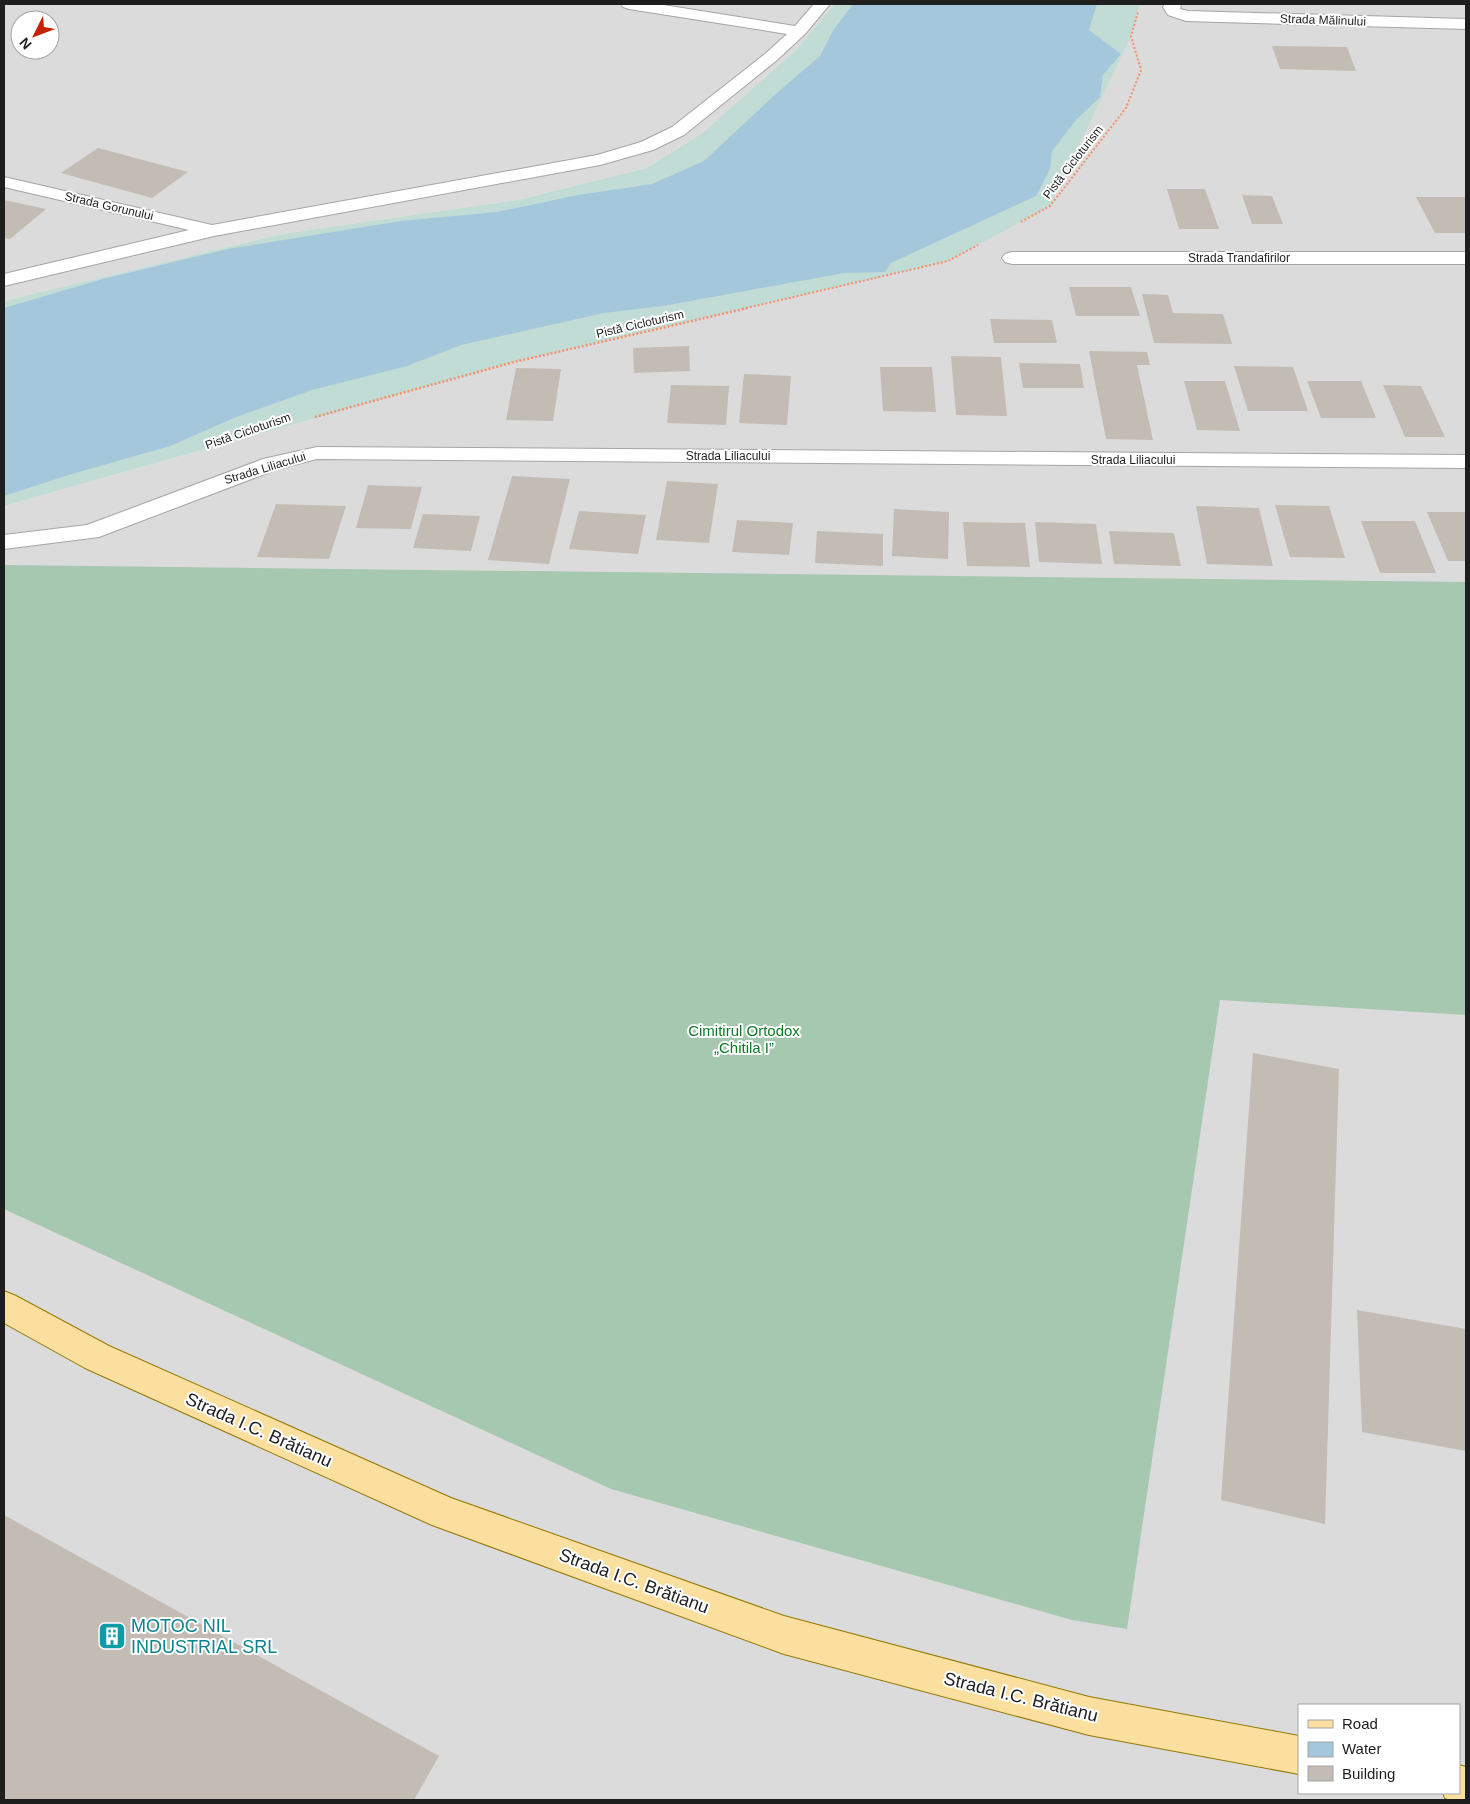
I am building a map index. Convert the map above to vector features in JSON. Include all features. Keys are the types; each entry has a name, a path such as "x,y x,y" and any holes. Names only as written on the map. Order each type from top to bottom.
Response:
{"main road":[{"name":"Strada I.C. Brătianu","path":"4,1306 97,1357 444,1513 784,1635 1089,1716 1298,1755"}],"street":[{"path":"629,4 799,31"},
{"path":"4,280 214,230 600,160 647,146 678,131 771,57 799,31 822,4"},
{"name":"Strada Mălinului","path":"1176,9 1466,24"},
{"name":"Strada Gorunului","path":"4,182 214,230"},
{"name":"Strada Trandafirilor","path":"1012,258 1466,258"},
{"name":"Strada Liliacului","path":"4,542 91,532 271,464 317,453 1466,462"}],"path":[{"name":"Pistă Cicloturism","path":"1016,224 1050,206 1126,108 1140,70 1131,36 1140,4"},
{"name":"Pistă Cicloturism","path":"313,418 514,362 948,262 982,243"}],"shaded area":[{"path":"4,4 835,4 796,50 701,134 647,168 517,200 282,234 4,301"},
{"path":"835,4 1140,4 1131,36 1050,206 948,261 514,362 4,506 4,301 282,234 517,200 647,168 701,134 796,50"},
{"path":"1140,4 1466,4 1466,1800 4,1800 4,506 514,362 776,300 1131,36"}],"green space":[{"name":"Cimitirul Ortodox „Chitila I”","path":"4,565 1466,582 1466,1015 1220,1000 1127,1629 1072,1620 611,1489 4,1209"}],"water":[{"path":"853,4 1097,4 1089,30 1121,54 1103,75 1100,97 1076,120 1052,151 1050,169 1036,196 891,263 885,272 844,273 663,306 604,313 461,345 407,366 312,390 234,418 170,446 4,496 4,308 103,279 228,249 401,221 497,212 578,195 652,184 704,161 779,91 820,56 834,29"}],"building":[{"path":"1272,46 1347,47 1356,71 1280,69"},
{"path":"98,148 188,172 152,198 61,173"},
{"path":"1167,189 1205,189 1219,229 1179,229"},
{"path":"1242,195 1272,196 1283,224 1252,224"},
{"path":"1416,197 1466,197 1466,233 1435,233"},
{"path":"4,200 46,209 10,239 4,238"},
{"path":"1069,287 1131,287 1140,316 1076,316"},
{"path":"1142,294 1168,295 1173,313 1223,314 1232,344 1154,343"},
{"path":"990,319 1052,320 1057,343 994,343"},
{"path":"689,346 690,371 634,373 633,348"},
{"path":"1089,351 1147,352 1150,365 1137,365 1153,440 1106,439"},
{"path":"951,356 1001,357 1007,416 956,415"},
{"path":"1019,363 1080,364 1084,388 1023,388"},
{"path":"1234,366 1293,367 1308,411 1248,411"},
{"path":"880,367 932,367 936,412 883,411"},
{"path":"516,368 561,369 553,421 506,420"},
{"path":"744,374 791,376 787,425 739,423"},
{"path":"1184,381 1225,381 1240,431 1197,430"},
{"path":"1307,381 1361,381 1376,418 1321,418"},
{"path":"671,385 729,386 726,425 667,423"},
{"path":"1383,385 1421,386 1445,437 1405,437"},
{"path":"512,476 570,479 549,564 488,560"},
{"path":"667,481 718,484 709,543 656,540"},
{"path":"368,485 422,487 411,529 356,528"},
{"path":"276,504 346,506 329,559 257,557"},
{"path":"1275,505 1329,506 1345,558 1290,557"},
{"path":"1196,506 1259,508 1273,566 1207,564"},
{"path":"894,509 949,512 948,559 892,556"},
{"path":"579,511 646,515 638,554 569,549"},
{"path":"1427,512 1466,512 1466,561 1448,561"},
{"path":"423,514 480,516 471,551 413,548"},
{"path":"737,520 793,523 789,555 732,552"},
{"path":"1361,521 1415,521 1436,573 1380,573"},
{"path":"963,522 1025,523 1030,567 967,566"},
{"path":"1035,522 1096,524 1102,564 1039,562"},
{"path":"817,531 883,534 883,566 815,563"},
{"path":"1109,531 1174,533 1181,566 1114,564"},
{"path":"1253,1053 1339,1069 1325,1524 1221,1500"},
{"path":"1357,1310 1466,1329 1466,1451 1362,1432"},
{"name":"MOTOC NIL INDUSTRIAL SRL","path":"4,1515 439,1756 414,1800 4,1800"}],"place":[{"name":"MOTOC NIL INDUSTRIAL SRL","path":"112,1636"}]}
